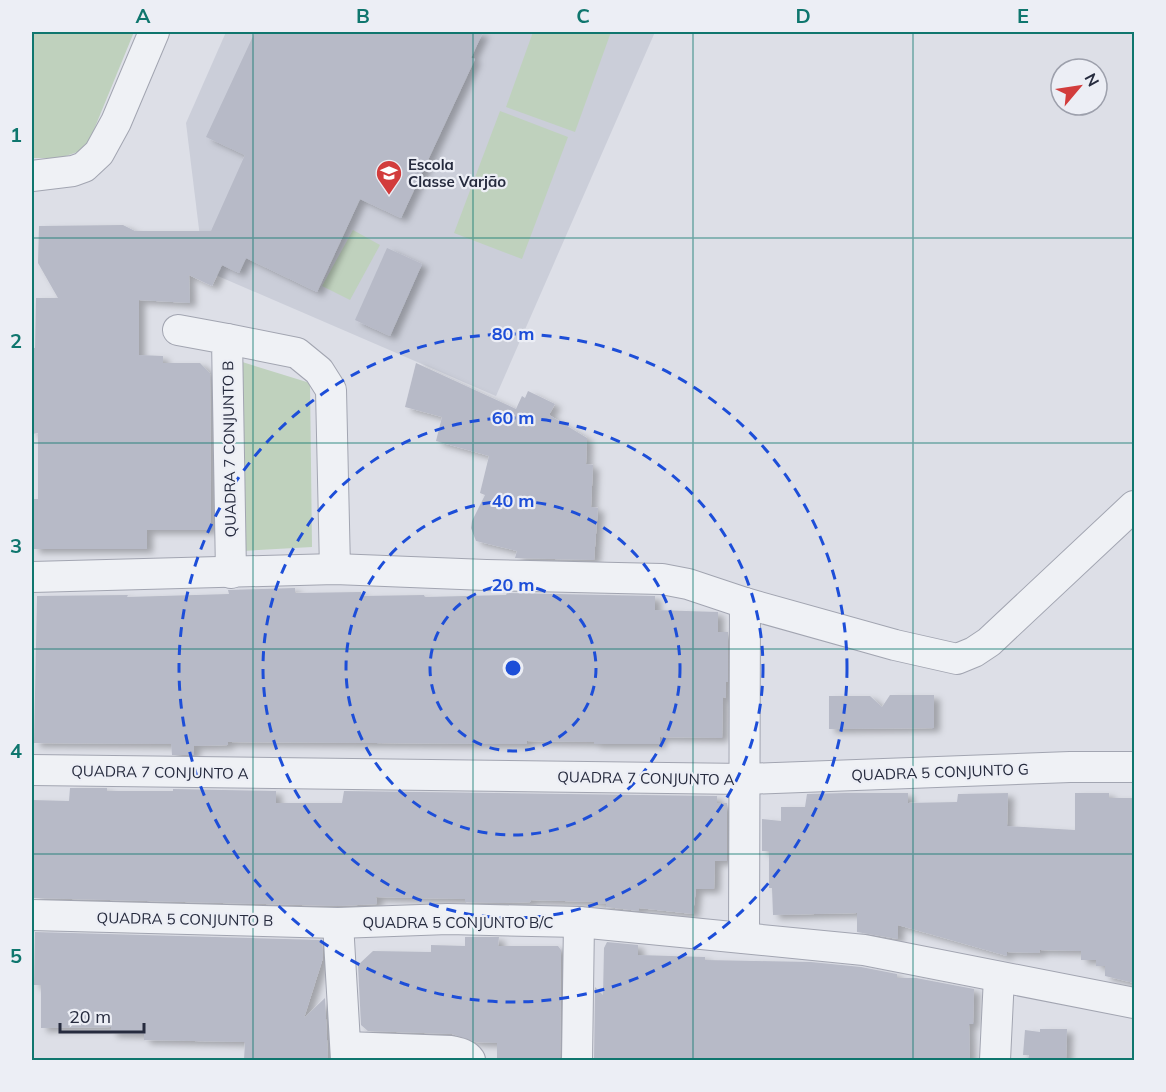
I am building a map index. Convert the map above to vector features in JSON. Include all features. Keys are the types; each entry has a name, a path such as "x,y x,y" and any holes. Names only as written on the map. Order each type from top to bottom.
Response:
{"street":[{"path":"32,176 73,171 84,167 99,153 116,122 154,32"},
{"name":"QUADRA 7 CONJUNTO B","path":"178,330 227,339 231,573"},
{"path":"227,339 297,353 319,371 331,390 334,569"},
{"path":"32,577 334,569 662,579 688,584 745,603 895,645 957,659 989,642 1134,506"},
{"name":"QUADRA 7 CONJUNTO A","path":"32,770 746,779 745,603"},
{"name":"QUADRA 5 CONJUNTO G","path":"746,779 1070,767 1134,767"},
{"path":"744,938 746,779"},
{"name":"QUADRA 5 CONJUNTO B","path":"32,915 338,922"},
{"name":"QUADRA 5 CONJUNTO B/C","path":"338,922 448,919 579,922 864,950 1134,1003"},
{"path":"338,922 346,1054 451,1051 461,1053 470,1060"},
{"path":"577,1060 579,922"},
{"path":"995,1060 999,976"}],"shaded area":[{"name":"Escola Classe Varjão","path":"226,32 655,32 496,396 204,270 186,123"}],"green space":[{"path":"32,32 134,32 86,149 60,158 32,158"},
{"path":"533,32 611,32 575,132 506,107"},
{"path":"500,111 568,137 522,259 454,233"},
{"path":"353,230 380,245 350,300 322,286"},
{"path":"239,361 310,383 312,547 243,551"}],"building":[{"path":"255,32 483,32 471,58 475,59 401,218 360,199 317,292 246,258 239,273 222,265 212,286 189,275 190,303 139,300 139,355 163,356 163,363 200,363 210,373 211,530 147,530 147,549 33,549 34,499 38,499 38,433 32,434 32,348 35,348 36,298 58,298 38,263 39,226 123,225 135,231 211,231 245,155 206,137"},
{"path":"387,248 422,264 390,336 355,320"},
{"path":"416,363 516,409 522,396 525,398 528,391 555,404 549,415 587,438 586,464 593,465 591,507 598,508 594,560 515,558 517,551 476,541 471,528 472,521 485,495 480,493 489,456 436,441 442,417 405,407"},
{"path":"295,588 295,593 361,592 361,596 424,595 425,597 506,595 507,593 655,596 655,610 718,612 718,632 728,632 728,682 726,682 726,698 723,697 722,738 660,737 660,744 527,741 527,744 228,742 228,745 194,746 194,755 172,755 171,744 34,743 37,596 128,595 127,597 229,594 228,590"},
{"path":"890,695 934,695 934,728 829,729 829,696 870,696 882,707"},
{"path":"70,788 107,788 107,791 173,791 173,789 276,791 276,803 342,803 344,791 717,796 717,803 727,803 727,861 715,861 714,889 696,889 693,914 606,907 606,904 598,904 598,902 530,900 531,902 500,903 465,902 465,899 376,897 377,904 338,906 34,898 34,889 32,889 32,800 69,801"},
{"path":"908,793 908,803 957,802 958,794 1008,793 1007,826 1075,830 1075,793 1109,793 1109,798 1134,798 1134,983 1105,976 1105,966 1096,966 1096,960 1081,960 1081,951 1007,952 1007,956 898,925 898,939 857,932 857,913 773,915 772,888 769,888 769,851 762,851 762,819 781,821 781,807 805,807 807,794"},
{"path":"35,932 322,940 323,958 304,1018 325,998 328,1060 244,1060 245,1042 144,1040 144,1034 111,1033 111,1027 41,1028 41,985 34,985"},
{"path":"465,937 499,937 498,946 558,946 561,950 560,1060 497,1060 497,1043 476,1042 452,1034 368,1031 361,1025 358,965 373,951 431,952 431,945 465,946"},
{"path":"607,942 638,945 638,955 705,957 705,960 811,962 861,967 897,974 897,978 916,978 974,989 973,1024 969,1024 970,1060 803,1060 803,1058 594,1060 595,987 603,995 604,948"},
{"path":"1040,1029 1067,1029 1066,1060 1028,1060 1029,1055 1023,1055 1025,1030 1040,1032"}],"place":[{"name":"Escola Classe Varjão","path":"389,196"}]}
